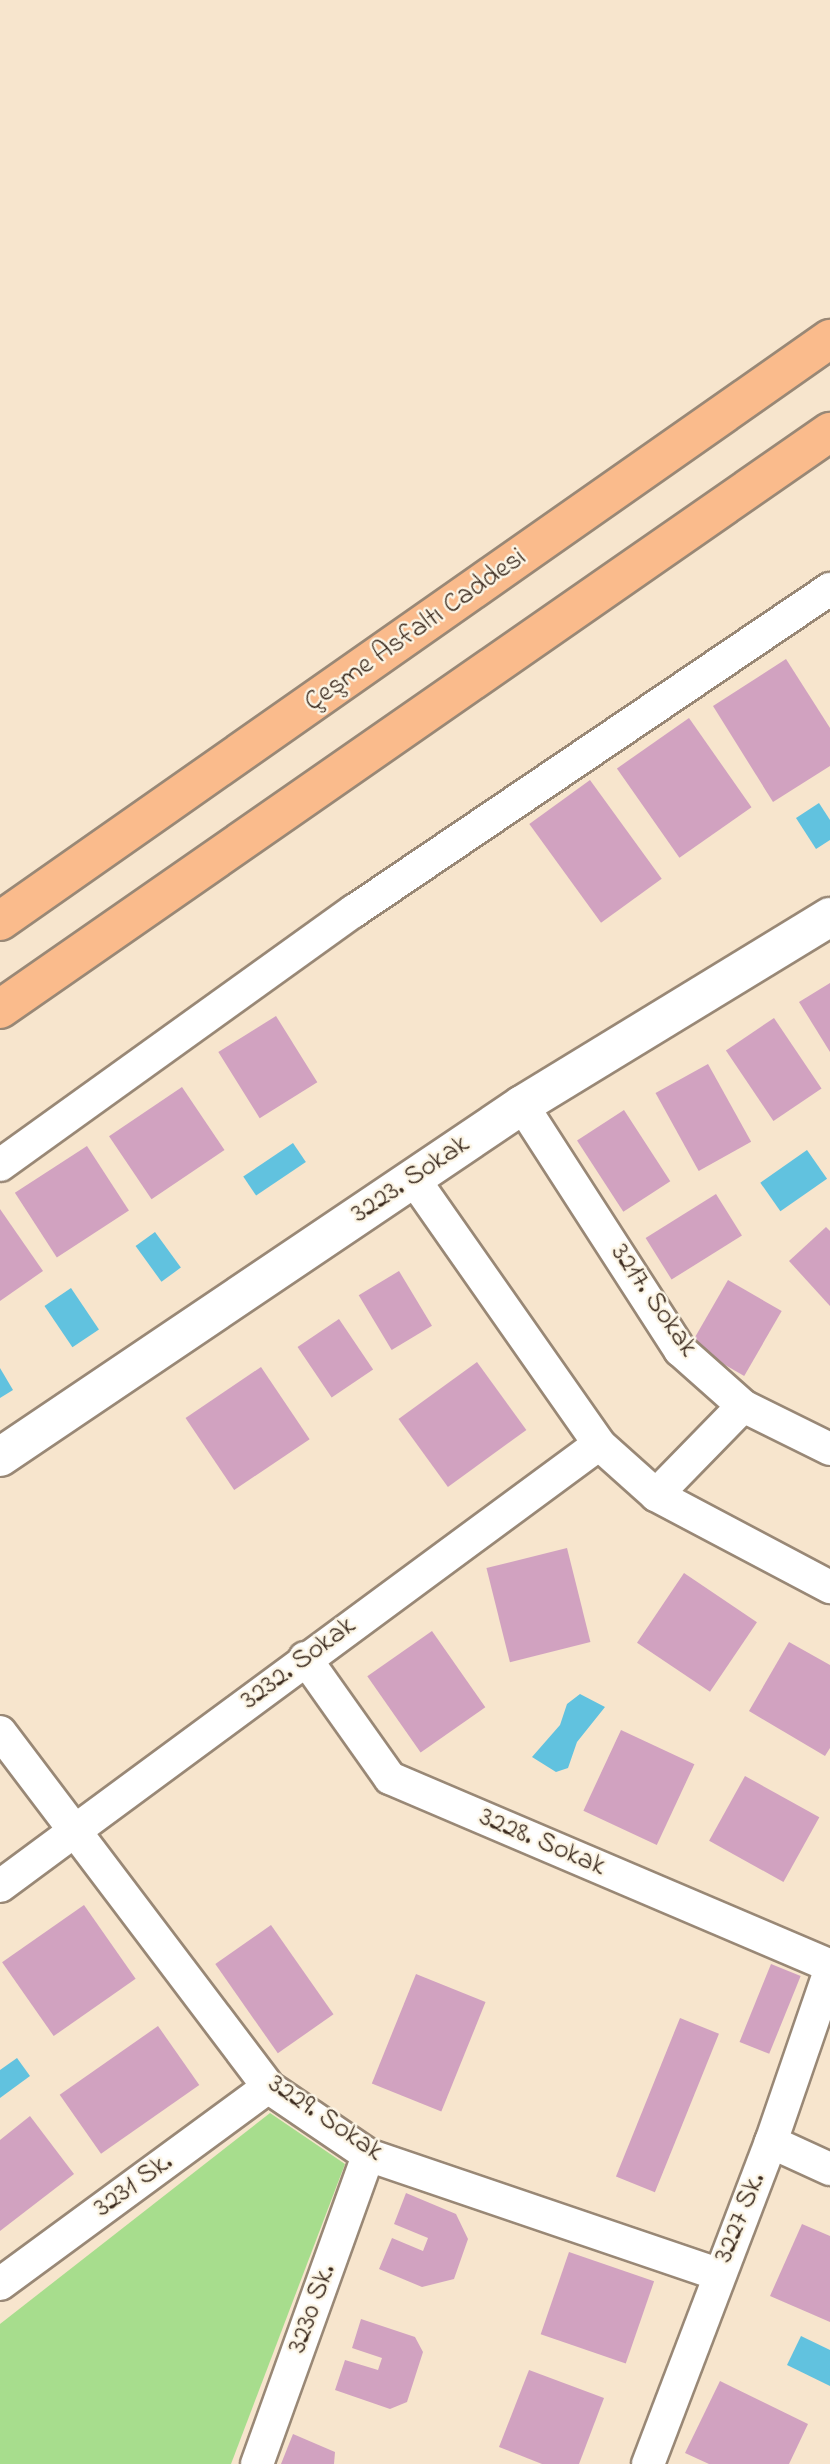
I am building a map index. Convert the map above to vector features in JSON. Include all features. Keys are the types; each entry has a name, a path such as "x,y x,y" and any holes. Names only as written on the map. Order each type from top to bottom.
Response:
{"highway":[{"name":"Çeşme Asfaltı Caddesi","path":"0,921 830,339"},
{"path":"0,1009 830,432"}],"street":[{"path":"0,1165 354,911 830,589"},
{"name":"3223. Sokak","path":"0,1457 522,1105 830,917"},
{"name":"3217. Sokak","path":"522,1105 680,1350 743,1406 830,1449"},
{"path":"413,1178 599,1444 656,1495 830,1587"},
{"path":"656,1495 743,1406"},
{"name":"3232. Sokak","path":"0,1886 305,1658 599,1444"},
{"name":"3228. Sokak","path":"305,1658 390,1778 830,1968"},
{"name":"3229. Sokak","path":"0,1732 73,1834 268,2087 368,2155 718,2274"},
{"name":"3227 Sk.","path":"648,2464 718,2274 771,2142 830,1968"},
{"name":"3231 Sk.","path":"0,2284 268,2087"},
{"path":"771,2142 830,2169"},
{"name":"3230 Sk.","path":"257,2464 368,2155"}],"green space":[{"path":"270,2113 345,2164 231,2464 0,2464 0,2324"}],"water":[{"path":"819,803 830,820 830,840 816,849 796,818"},
{"path":"293,1143 306,1162 256,1196 243,1177"},
{"path":"807,1150 827,1179 780,1211 760,1183"},
{"path":"155,1232 181,1268 161,1282 136,1246"},
{"path":"71,1288 99,1329 72,1347 44,1306"},
{"path":"0,1368 13,1390 0,1398"},
{"path":"580,1694 605,1707 577,1742 568,1768 556,1772 532,1757 560,1725 567,1704"},
{"path":"17,2058 30,2076 0,2098 0,2070"},
{"path":"801,2336 830,2350 830,2386 787,2365"}],"building":[{"path":"786,659 830,728 830,766 773,802 713,706"},
{"path":"689,718 752,807 679,858 617,768"},
{"path":"590,780 662,879 601,923 529,824"},
{"path":"830,983 830,1052 799,1002"},
{"path":"276,1016 317,1082 260,1118 218,1052"},
{"path":"774,1018 822,1088 773,1121 726,1050"},
{"path":"708,1064 751,1142 699,1171 656,1093"},
{"path":"182,1087 224,1150 152,1199 109,1136"},
{"path":"624,1110 670,1181 623,1212 577,1140"},
{"path":"87,1146 129,1211 57,1257 15,1193"},
{"path":"716,1194 742,1236 672,1280 646,1238"},
{"path":"0,1209 43,1271 0,1301"},
{"path":"826,1227 830,1231 830,1306 789,1261"},
{"path":"399,1271 432,1326 392,1350 359,1295"},
{"path":"728,1280 782,1311 744,1376 690,1345"},
{"path":"339,1319 373,1370 332,1398 298,1347"},
{"path":"477,1362 526,1430 448,1487 399,1419"},
{"path":"261,1367 310,1439 234,1490 186,1418"},
{"path":"567,1548 590,1642 510,1662 486,1568"},
{"path":"684,1573 757,1622 710,1692 637,1643"},
{"path":"432,1631 485,1707 421,1752 367,1676"},
{"path":"789,1642 830,1665 830,1748 825,1756 749,1711"},
{"path":"621,1730 694,1764 657,1845 583,1811"},
{"path":"745,1776 819,1817 783,1882 709,1841"},
{"path":"84,1905 136,1979 54,2036 2,1962"},
{"path":"271,1925 334,2014 278,2053 215,1964"},
{"path":"771,1964 801,1976 769,2054 740,2042"},
{"path":"416,1974 486,2002 441,2112 372,2083"},
{"path":"680,2018 719,2034 655,2192 616,2177"},
{"path":"158,2026 199,2085 101,2154 60,2095"},
{"path":"30,2116 74,2174 0,2231 0,2140"},
{"path":"406,2193 456,2214 468,2239 454,2279 422,2287 379,2269 392,2238 423,2251 428,2238 394,2224"},
{"path":"802,2224 830,2236 830,2322 770,2296"},
{"path":"569,2252 654,2281 626,2364 541,2334"},
{"path":"361,2319 415,2337 423,2352 407,2402 390,2409 335,2390 345,2360 378,2370 382,2358 352,2348"},
{"path":"529,2370 604,2398 579,2464 542,2464 499,2447"},
{"path":"720,2381 808,2424 789,2464 709,2464 685,2453"},
{"path":"293,2434 335,2452 334,2464 281,2464"}]}
